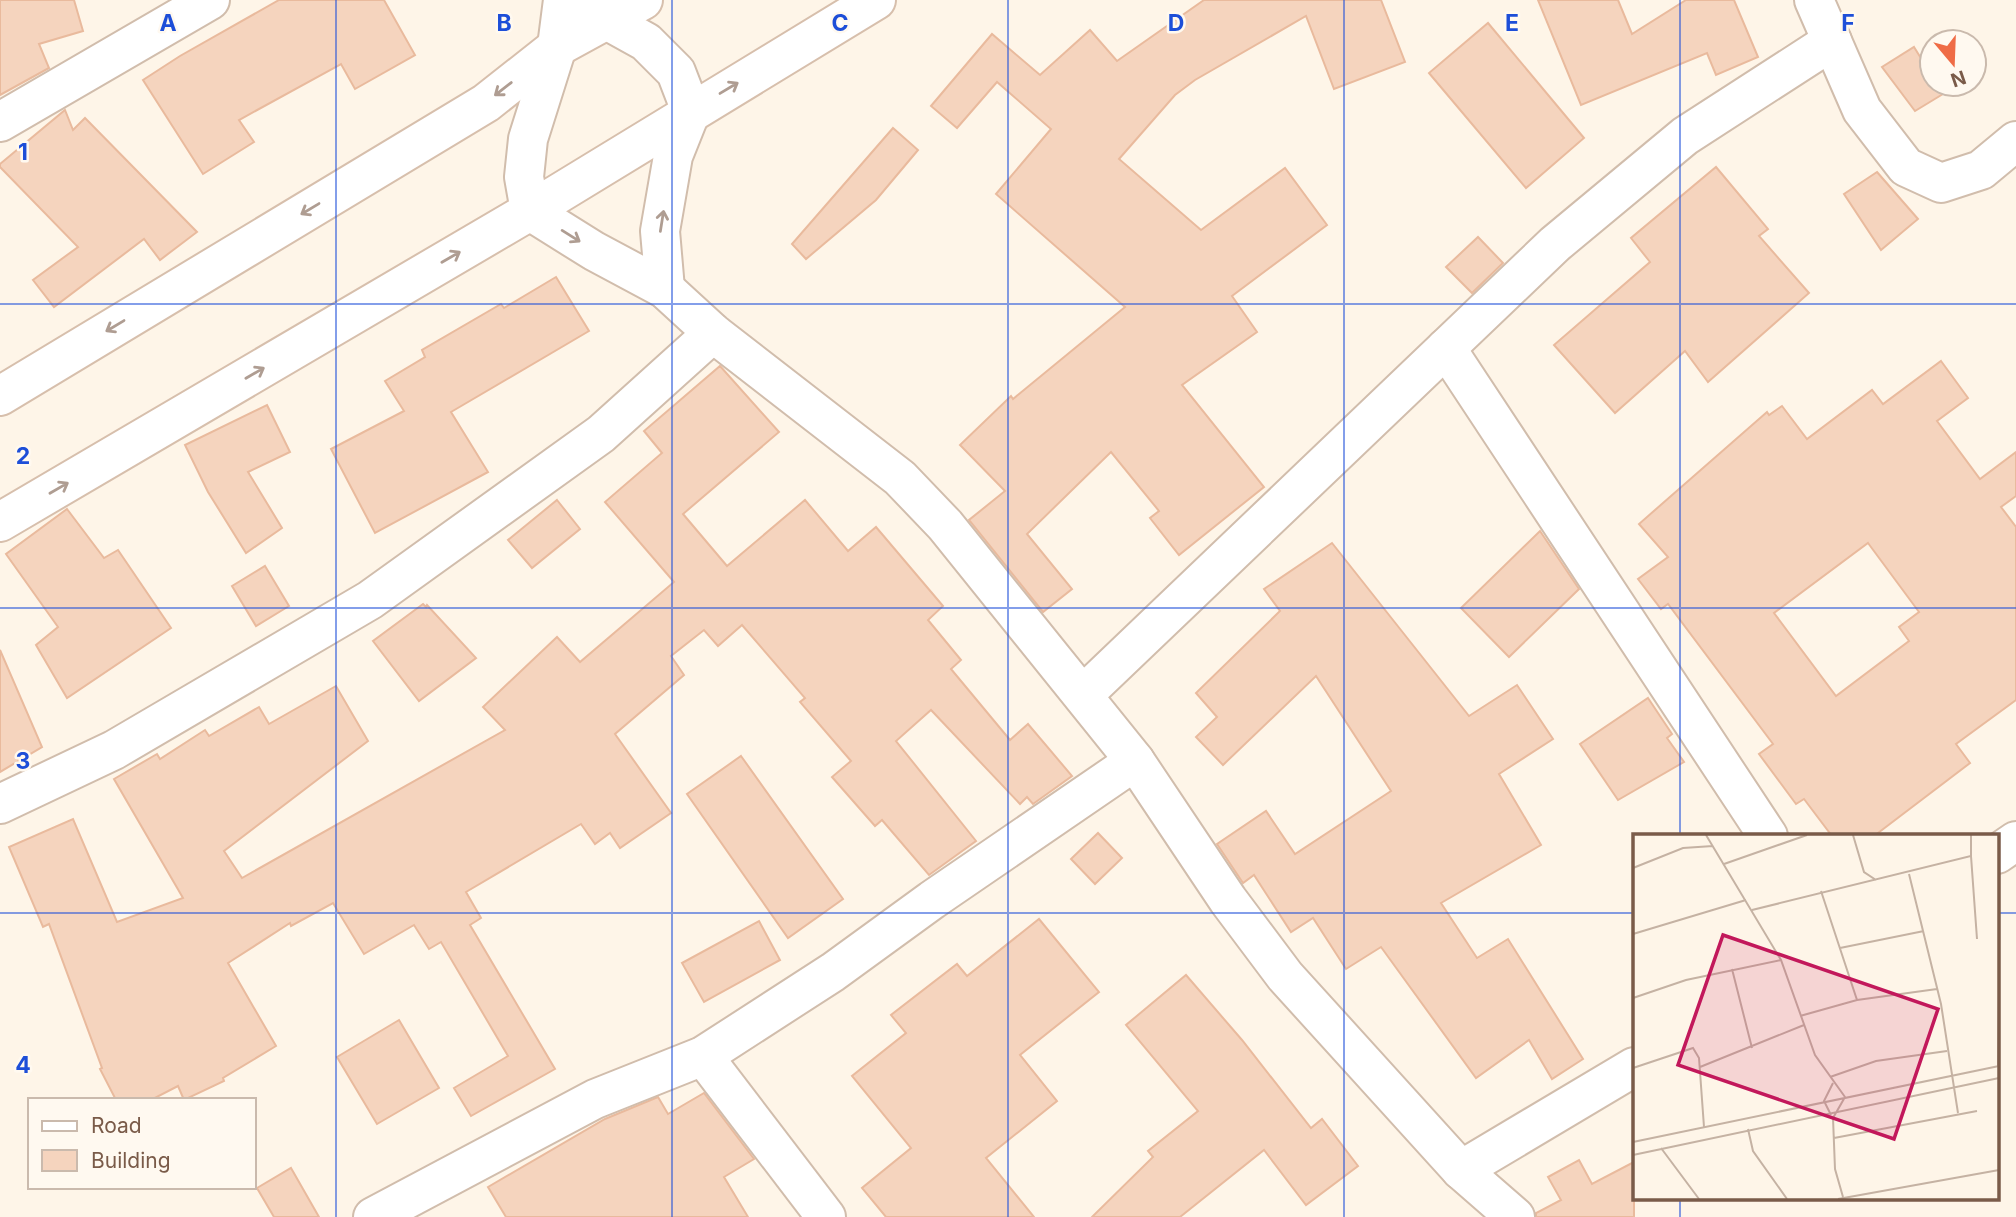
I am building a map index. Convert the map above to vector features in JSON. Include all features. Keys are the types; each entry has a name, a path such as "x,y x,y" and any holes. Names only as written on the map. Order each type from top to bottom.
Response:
{"street":[{"path":"0,122 210,0"},
{"path":"563,0 557,47 528,139 524,177 530,211 594,251 665,289 713,333 900,478 944,525 1135,761 1228,900 1286,976 1461,1170 1515,1217"},
{"path":"571,0 646,42 676,72 691,111 673,156 660,231 665,289"},
{"path":"0,396 486,103 557,47 643,0"},
{"path":"0,522 530,211 876,0"},
{"path":"1814,0 1863,110 1906,167 1941,183 1981,170 2016,141"},
{"path":"1083,695 1555,244 1685,136 1832,41"},
{"path":"0,804 114,750 370,600 601,434 713,333"},
{"path":"1446,348 1767,834"},
{"path":"373,1217 595,1099 704,1056 834,972 932,900 1135,761"},
{"path":"1998,853 2016,841"},
{"path":"704,1056 826,1217"},
{"path":"1461,1170 1633,1068"}],"building":[{"path":"0,0 74,0 83,31 39,44 49,68 0,95"},
{"path":"279,0 384,0 415,55 355,89 341,64 239,120 254,142 203,174 143,80"},
{"path":"1204,0 1381,0 1405,62 1334,89 1306,16 1195,80 1175,95 1119,159 1201,230 1285,168 1327,225 1232,296 1257,332 1182,385 1264,487 1179,555 1150,518 1159,511 1111,452 1027,534 1072,589 1043,612 969,520 1005,491 960,445 1011,396 1013,399 1125,307 996,194 1051,129 997,82 957,128 931,106 992,34 1040,75 1090,30 1117,61"},
{"path":"1538,0 1618,0 1632,34 1686,0 1734,0 1758,57 1716,75 1707,53 1581,105"},
{"path":"1488,23 1584,138 1526,188 1429,73"},
{"path":"1914,47 1918,53 1918,98 1936,98 1915,111 1882,67"},
{"path":"65,110 73,130 85,118 197,232 160,260 144,239 54,307 33,280 78,247 0,164"},
{"path":"893,128 918,150 876,200 806,259 792,244"},
{"path":"1716,167 1768,229 1759,236 1809,293 1708,382 1685,351 1615,413 1554,345 1650,262 1631,238"},
{"path":"1877,172 1918,219 1881,250 1844,194"},
{"path":"1478,237 1503,263 1472,293 1446,267"},
{"path":"556,277 589,331 451,412 488,472 375,533 331,449 404,411 385,381 425,357 422,350 501,304 504,308"},
{"path":"1941,361 1968,398 1937,421 1980,479 2016,452 2016,496 2001,507 2016,527 2016,700 1956,744 1970,763 1877,834 1830,834 1804,799 1796,804 1759,754 1773,744 1668,604 1661,609 1638,579 1668,557 1639,524 1767,412 1769,415 1782,406 1807,439 1872,390 1883,404","holes":["1868,543 1919,612 1899,627 1909,641 1836,696 1774,613"]},
{"path":"720,366 779,432 683,514 727,566 805,500 848,551 876,527 943,606 928,620 961,660 951,669 1010,740 1028,724 1072,776 1033,804 1027,797 1020,804 931,710 896,741 976,841 929,875 882,820 875,826 832,777 851,761 800,702 805,698 742,625 718,646 704,630 671,656 684,675 615,734 671,813 620,848 610,833 595,844 581,824 466,892 481,918 470,925 555,1069 471,1116 454,1088 508,1056 441,942 429,949 414,925 364,954 333,903 291,926 290,923 228,963 276,1046 223,1078 224,1081 188,1098 183,1098 178,1086 155,1098 115,1098 100,1069 102,1068 49,924 43,927 9,847 73,819 117,922 183,898 114,779 157,754 160,759 205,730 209,736 259,707 269,724 336,686 368,741 224,851 242,878 505,730 483,707 557,637 580,662 674,582 605,502 662,453 644,431"},
{"path":"267,405 290,452 248,472 282,528 246,553 208,492 185,445"},
{"path":"557,500 580,529 532,568 508,540"},
{"path":"67,509 104,558 118,550 171,628 67,698 36,645 58,627 6,554"},
{"path":"1540,531 1579,589 1509,657 1461,608"},
{"path":"1332,543 1469,716 1517,685 1553,739 1499,774 1541,845 1441,903 1477,958 1508,939 1583,1059 1552,1079 1529,1040 1476,1078 1381,947 1346,969 1313,918 1291,932 1254,875 1243,883 1217,844 1266,811 1295,854 1391,791 1316,676 1223,765 1196,737 1217,717 1196,693 1280,611 1264,589"},
{"path":"265,566 289,606 256,626 232,586"},
{"path":"423,604 426,607 427,605 476,658 419,701 373,641"},
{"path":"0,650 42,747 0,772"},
{"path":"1648,698 1672,734 1667,738 1684,762 1618,800 1580,744"},
{"path":"741,756 843,899 788,938 687,794"},
{"path":"1098,833 1122,858 1095,884 1071,859"},
{"path":"1039,919 1099,992 1020,1055 1057,1101 986,1158 1034,1217 886,1217 862,1188 911,1148 852,1076 906,1033 891,1015 957,964 967,976"},
{"path":"759,921 780,960 704,1002 682,963"},
{"path":"1186,975 1242,1040 1311,1128 1322,1119 1358,1166 1306,1205 1264,1150 1180,1217 1092,1217 1153,1157 1148,1151 1198,1111 1126,1025"},
{"path":"399,1020 439,1088 377,1124 337,1057"},
{"path":"704,1093 754,1159 724,1177 748,1217 506,1217 488,1187 605,1119 658,1097 668,1114"},
{"path":"1579,1160 1592,1184 1633,1163 1634,1217 1536,1217 1536,1213 1561,1200 1548,1177"},
{"path":"291,1168 319,1217 274,1217 257,1188"}]}
